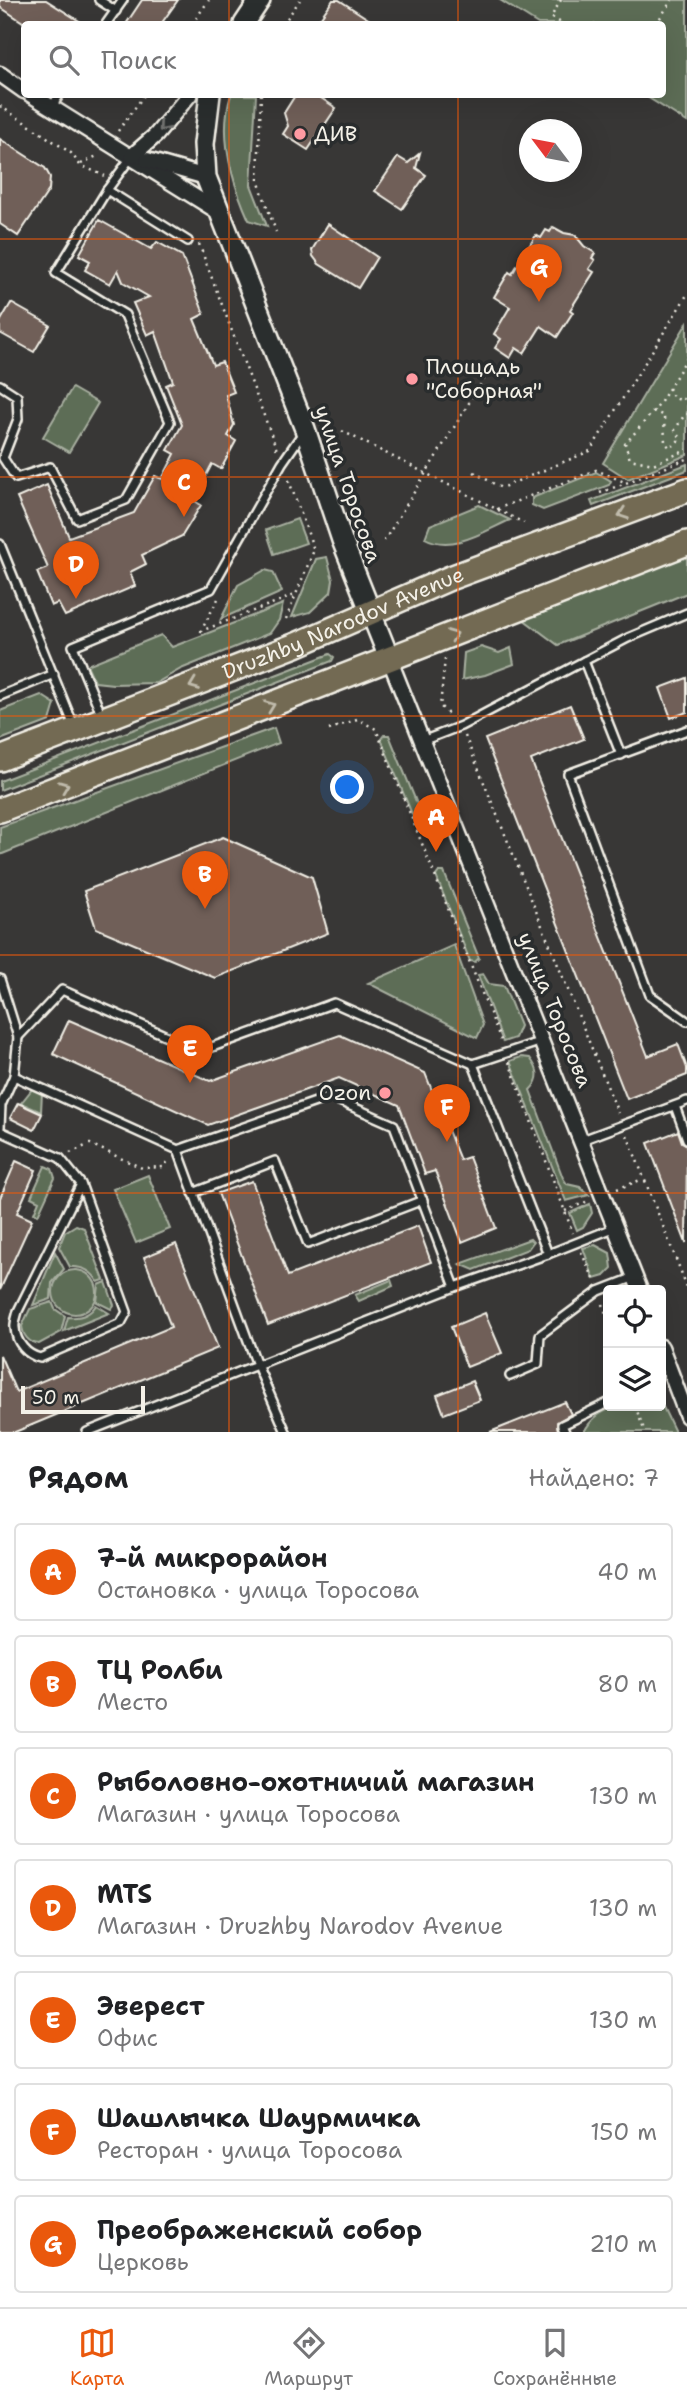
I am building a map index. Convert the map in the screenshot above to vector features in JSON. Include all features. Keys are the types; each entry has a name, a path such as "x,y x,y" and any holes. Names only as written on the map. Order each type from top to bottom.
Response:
{"main road":[{"name":"Druzhby Narodov Avenue","path":"0,759 296,645 450,578 687,490"},
{"path":"0,810 687,543"}],"street":[{"path":"246,21 260,0"},
{"path":"0,74 21,89"},
{"path":"36,98 223,214"},
{"path":"132,156 156,135 187,98"},
{"path":"206,177 204,144 210,98"},
{"path":"132,156 206,177"},
{"path":"177,184 195,184 206,177"},
{"name":"улица Торосова","path":"206,177 223,214 305,429 342,540 370,612 638,1284"},
{"path":"661,1348 667,1382 687,1416"}],"lane":[{"path":"99,0 116,11"},
{"path":"108,21 123,0"},
{"path":"51,108 57,98"},
{"path":"0,385 17,396 18,419 3,458 16,478 50,467 77,519 126,500 170,422 125,315 56,273 107,190 132,156"},
{"path":"107,190 188,241"},
{"path":"104,719 73,646 211,589 282,463 305,429"},
{"path":"0,544 76,730"},
{"path":"422,741 461,726 628,638 687,613"},
{"path":"584,661 621,755"},
{"path":"0,696 54,674"},
{"path":"687,730 568,774 650,995 687,1021"},
{"path":"0,979 18,1037 14,1076 1,1105 0,1129 60,1158 81,1184 127,1312 121,1323 40,1358 30,1356 23,1348 15,1328 19,1311 81,1184"},
{"path":"18,1037 62,990 201,1051 334,1003 472,1064 543,1041"},
{"path":"472,1064 548,1254"},
{"path":"14,1076 178,1150 330,1097 394,1125 456,1287"},
{"path":"582,1140 687,1101"},
{"path":"675,1106 687,1139"},
{"path":"178,1150 257,1365 286,1432"},
{"path":"194,1193 275,1161 308,1244 423,1200"},
{"path":"87,1432 456,1287 617,1227"},
{"path":"510,1376 538,1364 540,1335 599,1291 638,1284"},
{"path":"565,1432 562,1424 603,1405"}],"path":[{"path":"194,21 209,0"},
{"path":"285,21 300,0"},
{"path":"558,21 551,17 561,0"},
{"path":"658,21 672,0"},
{"path":"115,135 142,98"},
{"path":"261,98 258,180 276,232"},
{"path":"0,106 71,153 80,165 115,180"},
{"path":"80,165 103,152"},
{"path":"200,244 314,550 286,619"},
{"path":"474,472 501,488 590,451 687,295"},
{"path":"687,358 653,411 625,444 630,459 653,464 687,450"},
{"path":"384,541 485,377"},
{"path":"669,388 673,397 687,400"},
{"path":"682,401 687,394"},
{"path":"653,411 664,416 665,443 671,448 681,438 675,430 687,414"},
{"path":"342,431 524,523"},
{"path":"600,494 687,459"},
{"path":"497,509 596,470 627,483"},
{"path":"221,595 201,631 295,595"},
{"path":"446,659 440,706 461,726 687,1287"},
{"path":"329,730 357,719 376,729 603,1304"},
{"path":"60,1158 90,1144 142,1168 164,1167 178,1150"},
{"path":"637,1411 645,1432"}],"green space":[{"path":"500,0 687,0 687,122 649,98 666,98 666,21 533,21"},
{"path":"230,98 256,98 251,185 267,226 249,220 237,190 227,142 227,110"},
{"path":"687,323 687,455 628,479 603,463"},
{"path":"72,388 98,403 69,452 43,437"},
{"path":"687,464 687,470 593,506 591,501"},
{"path":"596,472 611,481 609,485 543,510 532,505 532,498"},
{"path":"479,505 510,520 457,542 435,542 425,538 430,525"},
{"path":"297,519 306,543 274,554 266,530"},
{"path":"687,556 687,593 558,645 523,619"},
{"path":"327,557 333,580 331,592 310,612 292,617 316,559"},
{"path":"265,570 273,572 282,592 221,619 238,585"},
{"path":"283,604 279,620 270,633 181,669 156,683 95,682 87,665 161,635 172,647"},
{"path":"481,647 499,653 511,648 514,664 462,680 464,653"},
{"path":"330,654 334,657 332,661 0,790 0,781"},
{"path":"41,695 55,704 50,721 0,740 0,711"},
{"path":"274,728 279,743 0,855 0,827"},
{"path":"384,735 389,735 424,821 420,825 416,824 381,739"},
{"path":"439,872 444,872 479,958 475,962 470,961 436,876"},
{"path":"454,945 483,1025 477,1038 368,983"},
{"path":"483,974 489,984 504,986 520,1026 515,1038 503,1042 478,975"},
{"path":"521,1057 530,1058 537,1070 536,1082 530,1090 563,1178 567,1184 580,1187 589,1195 566,1201 510,1061"},
{"path":"33,1088 42,1092 41,1112 21,1103"},
{"path":"45,1166 52,1169 55,1178 38,1215 34,1213 39,1201 31,1197"},
{"path":"148,1175 170,1229 136,1243 113,1189"},
{"path":"590,1204 592,1213 583,1227 577,1230 570,1213"},
{"path":"76,1225 84,1228 104,1280 98,1282 87,1270 70,1267 59,1247 65,1232"},
{"path":"530,1239 533,1242 528,1249 474,1270 460,1264"},
{"path":"595,1245 610,1253 612,1268 604,1276 594,1279 583,1248"},
{"path":"55,1252 64,1269 52,1283 51,1299 33,1305"},
{"path":"75,1270 84,1271 91,1276 96,1283 96,1301 91,1308 84,1313 75,1314 66,1313 59,1308 54,1301 53,1292 54,1283 59,1276 66,1271"},
{"path":"391,1280 393,1286 359,1301 355,1295"},
{"path":"106,1282 114,1305 111,1309 97,1302 99,1285"},
{"path":"52,1302 55,1309 65,1316 61,1332 39,1344 29,1341 22,1326 30,1309"},
{"path":"96,1305 109,1313 64,1331 68,1317 84,1315"},
{"path":"606,1411 665,1411 675,1432 584,1432 599,1414"}],"building":[{"path":"0,0 46,0 79,21 21,21 0,7"},
{"path":"142,0 178,0 163,21 128,21"},
{"path":"333,0 339,0 371,21 318,21"},
{"path":"293,98 321,98 336,108 308,150 283,134 288,126 284,113"},
{"path":"0,139 45,168 50,177 49,190 18,236 0,224"},
{"path":"420,153 416,168 426,175 402,209 375,191 398,157 408,163"},
{"path":"99,220 151,249 157,242 182,256 204,314 194,319 213,365 222,362 234,392 226,395 234,425 228,436 236,441 221,469 212,464 193,500 201,505 182,536 142,555 146,564 130,572 135,586 65,616 58,603 51,606 37,572 48,568 17,498 47,485 69,537 134,513 155,476 162,479 175,454 168,450 182,425 166,385 173,382 155,331 147,335 133,303 149,297 123,282 118,270 110,284 85,270 90,261 79,255"},
{"path":"328,224 377,257 358,288 319,264 313,256 312,250"},
{"path":"553,227 575,235 584,246 595,253 592,258 595,260 589,269 594,272 557,337 541,326 524,353 516,348 510,358 495,348 501,339 494,334 510,307 494,297 536,235 541,238 546,230 550,232"},
{"path":"11,303 50,325 34,352 0,333 0,322"},
{"path":"687,678 687,712 671,718 660,688"},
{"path":"570,705 584,739 531,760 648,1056 678,1044 687,1068 687,1075 627,1099 485,739"},
{"path":"223,837 312,877 328,933 215,978 96,928 84,891"},
{"path":"69,1020 210,1081 340,1035 425,1073 460,1160 469,1157 496,1228 462,1242 435,1171 425,1174 399,1105 339,1078 208,1125 53,1054"},
{"path":"18,1103 42,1114 34,1130 10,1118"},
{"path":"678,1131 682,1142 687,1145 686,1243 648,1143"},
{"path":"16,1161 36,1170 17,1213 32,1220 0,1290 0,1198"},
{"path":"252,1181 288,1276 418,1226 431,1262 268,1325 218,1193"},
{"path":"176,1244 218,1348 15,1432 0,1432 0,1355 16,1392 171,1327 144,1257"},
{"path":"485,1313 502,1353 467,1367 451,1327"},
{"path":"472,1381 480,1400 444,1414 437,1395"},
{"path":"565,1402 571,1414 557,1422 558,1432 490,1432"}],"place":[{"name":"ДИВ","path":"300,134"},
{"name":"Преображенский собор","path":"539,302"},
{"name":"Площадь \"Соборная\"","path":"412,379"},
{"name":"Рыболовно-охотничий магазин","path":"184,517"},
{"name":"MTS","path":"76,599"},
{"name":"7-й микрорайон","path":"436,852"},
{"name":"ТЦ Ролби","path":"205,909"},
{"name":"Эверест","path":"190,1083"},
{"name":"Ozon","path":"385,1093"},
{"name":"Шашлычка Шаурмичка","path":"447,1142"}]}
